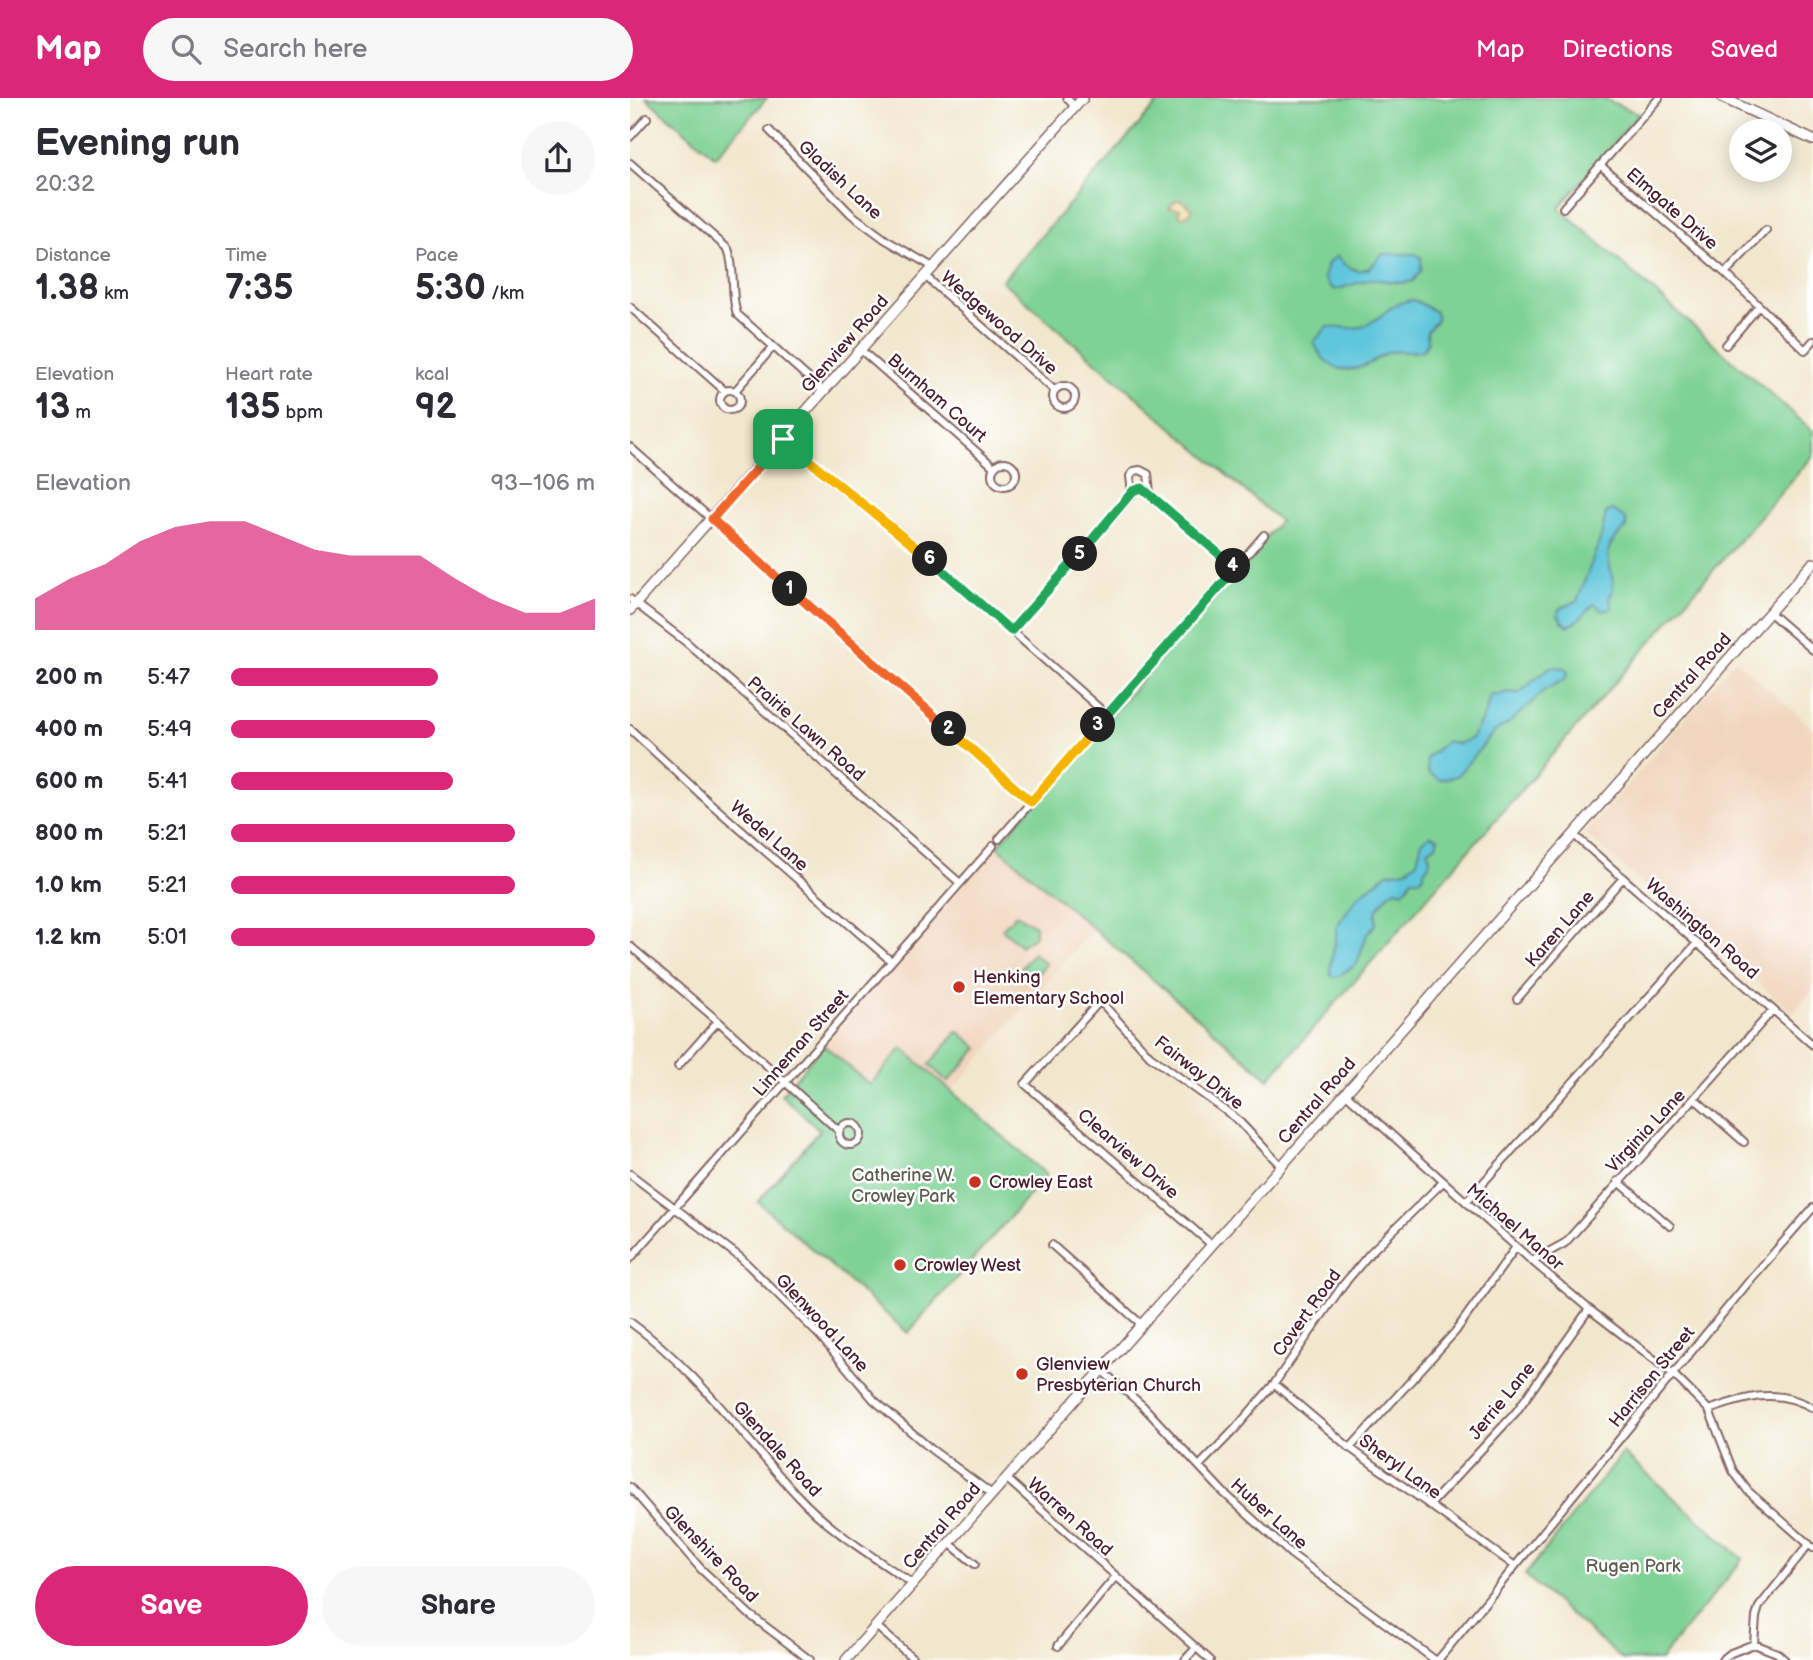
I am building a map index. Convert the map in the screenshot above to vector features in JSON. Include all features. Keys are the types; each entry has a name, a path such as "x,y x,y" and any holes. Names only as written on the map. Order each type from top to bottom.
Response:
{"main road":[{"name":"Glenview Road","path":"632,604 712,519 1083,98"},
{"path":"1723,98 1813,140"},
{"name":"Central Road","path":"846,1660 1813,563"}],"street":[{"path":"1067,98 1075,107"},
{"path":"1563,208 1659,98"},
{"path":"630,137 647,118"},
{"name":"Gladish Lane","path":"769,130 851,214 886,240 933,267"},
{"path":"630,163 728,250 737,314 824,392"},
{"name":"Elmgate Drive","path":"1600,165 1725,273 1805,350 1813,341"},
{"name":"Elmgate Drive","path":"1725,273 1766,230"},
{"name":"Wedgewood Drive","path":"925,276 1055,390"},
{"path":"1726,345 1759,306"},
{"path":"630,307 725,391 734,391 739,396 736,408 723,408 720,396 725,391"},
{"path":"734,391 773,347"},
{"name":"Burnham Court","path":"861,350 994,467"},
{"path":"783,439 842,489 902,534 1107,715"},
{"path":"630,447 1031,802"},
{"name":"Burnham Court","path":"1001,463 1009,464 1015,471 1014,481 1005,487 998,486 991,477 994,467 1001,463"},
{"path":"1132,493 1130,477 1134,471 1140,470 1146,472 1149,477 1148,493"},
{"path":"1011,631 1138,488 1148,493 1236,568"},
{"path":"999,839 1264,535"},
{"name":"Prairie Lawn Road","path":"632,604 686,642 960,883"},
{"path":"1769,612 1813,650"},
{"name":"Wedel Lane","path":"630,729 710,803 891,961"},
{"name":"Washington Road","path":"1573,834 1813,1045"},
{"name":"Linneman Street","path":"630,1259 993,846"},
{"name":"Karen Lane","path":"1517,999 1623,878"},
{"path":"1466,1202 1697,943"},
{"path":"630,946 839,1130"},
{"name":"Fairway Drive","path":"1025,1084 1100,1002 1150,1056 1237,1119 1281,1166"},
{"name":"Virginia Lane","path":"1532,1261 1565,1243 1773,1010"},
{"path":"678,1066 718,1021"},
{"name":"Clearview Drive","path":"1025,1084 1212,1245"},
{"name":"Michael Manor","path":"1345,1093 1532,1261 1673,1374 1709,1410"},
{"path":"1695,1098 1744,1142"},
{"name":"Glenwood Lane","path":"630,1174 741,1258 820,1336 874,1400 931,1449 992,1494"},
{"path":"1618,1181 1670,1226"},
{"name":"Covert Road","path":"1199,1466 1274,1384 1343,1285 1404,1218 1443,1182"},
{"name":"Harrison Street","path":"1437,1660 1813,1208"},
{"path":"1052,1245 1141,1324"},
{"path":"1350,1448 1455,1332 1516,1247"},
{"name":"Jerrie Lane","path":"1430,1505 1516,1412 1589,1309"},
{"name":"Glendale Road","path":"630,1322 647,1334 721,1408 799,1498 842,1534 913,1584"},
{"name":"Huber Lane","path":"1101,1370 1142,1405 1255,1523 1291,1555 1437,1660"},
{"name":"Sheryl Lane","path":"1274,1384 1350,1448 1515,1566"},
{"path":"1754,1644 1759,1607 1811,1546 1748,1491 1732,1471 1709,1410 1765,1395 1794,1399 1813,1408"},
{"name":"Warren Road","path":"1006,1478 1210,1660"},
{"name":"Glenshire Road","path":"630,1487 701,1569 749,1614 810,1660"},
{"path":"948,1543 975,1564"},
{"name":"Warren Road","path":"1058,1646 1116,1576"},
{"path":"876,1626 915,1660"},
{"path":"1723,1660 1731,1653 1754,1644 1777,1653 1785,1660"},
{"path":"1185,1660 1196,1648"}],"shaded area":[{"path":"1735,660 1813,728 1813,989 1793,1013 1585,834"},
{"name":"Henking Elementary School","path":"997,846 1093,928 952,1091 902,1048 870,1085 824,1045"}],"green space":[{"path":"646,98 767,98 715,157"},
{"path":"1162,98 1602,98 1639,114 1559,208 1813,431 1813,456 1269,1079 997,846 1280,521 1002,281"},
{"path":"1016,914 1035,926 1035,936 1021,946 1002,929"},
{"path":"1033,953 1046,964 1031,982 1019,971"},
{"path":"958,1031 978,1048 948,1082 929,1065"},
{"name":"Catherine W. Crowley Park","path":"824,1045 870,1085 902,1048 1047,1175 908,1333 758,1202 820,1130 781,1095"},
{"name":"Rugen Park","path":"1623,1453 1743,1559 1660,1660 1623,1660 1525,1575"}],"sand":[{"path":"1181,200 1192,209 1191,213 1183,217 1178,214 1180,209 1169,208 1175,201"}],"water":[{"path":"1382,254 1415,254 1421,257 1421,270 1413,281 1402,283 1371,279 1335,290 1324,278 1328,263 1337,256 1345,265 1358,271 1370,268"},
{"path":"1414,300 1436,312 1437,320 1427,331 1428,342 1423,350 1390,352 1366,365 1341,369 1322,357 1314,342 1327,327 1361,327 1393,306"},
{"path":"1613,510 1626,519 1626,528 1613,541 1608,553 1613,580 1609,598 1612,607 1603,611 1594,604 1569,626 1562,621 1558,614 1559,609 1577,601 1601,537 1606,513"},
{"path":"1550,667 1565,668 1568,673 1565,679 1545,690 1509,723 1494,732 1457,776 1440,780 1428,773 1427,758 1447,741 1458,744 1472,738 1486,711 1491,694 1498,696 1506,692 1519,693"},
{"path":"1431,835 1438,838 1436,845 1427,851 1430,857 1429,865 1424,870 1424,875 1421,879 1412,879 1404,891 1396,889 1389,894 1376,910 1376,924 1367,934 1357,964 1337,977 1331,976 1336,927 1357,897 1388,873 1406,870 1417,861 1422,841"}],"place":[{"name":"Henking Elementary School","path":"959,987"},
{"name":"Crowley East","path":"975,1182"},
{"name":"Crowley West","path":"900,1265"},
{"name":"Glenview Presbyterian Church","path":"1022,1374"}],"route":[{"path":"783,439 842,489 902,534 1011,631 1138,488 1146,491 1236,568 1031,802 712,519 783,439"}]}
